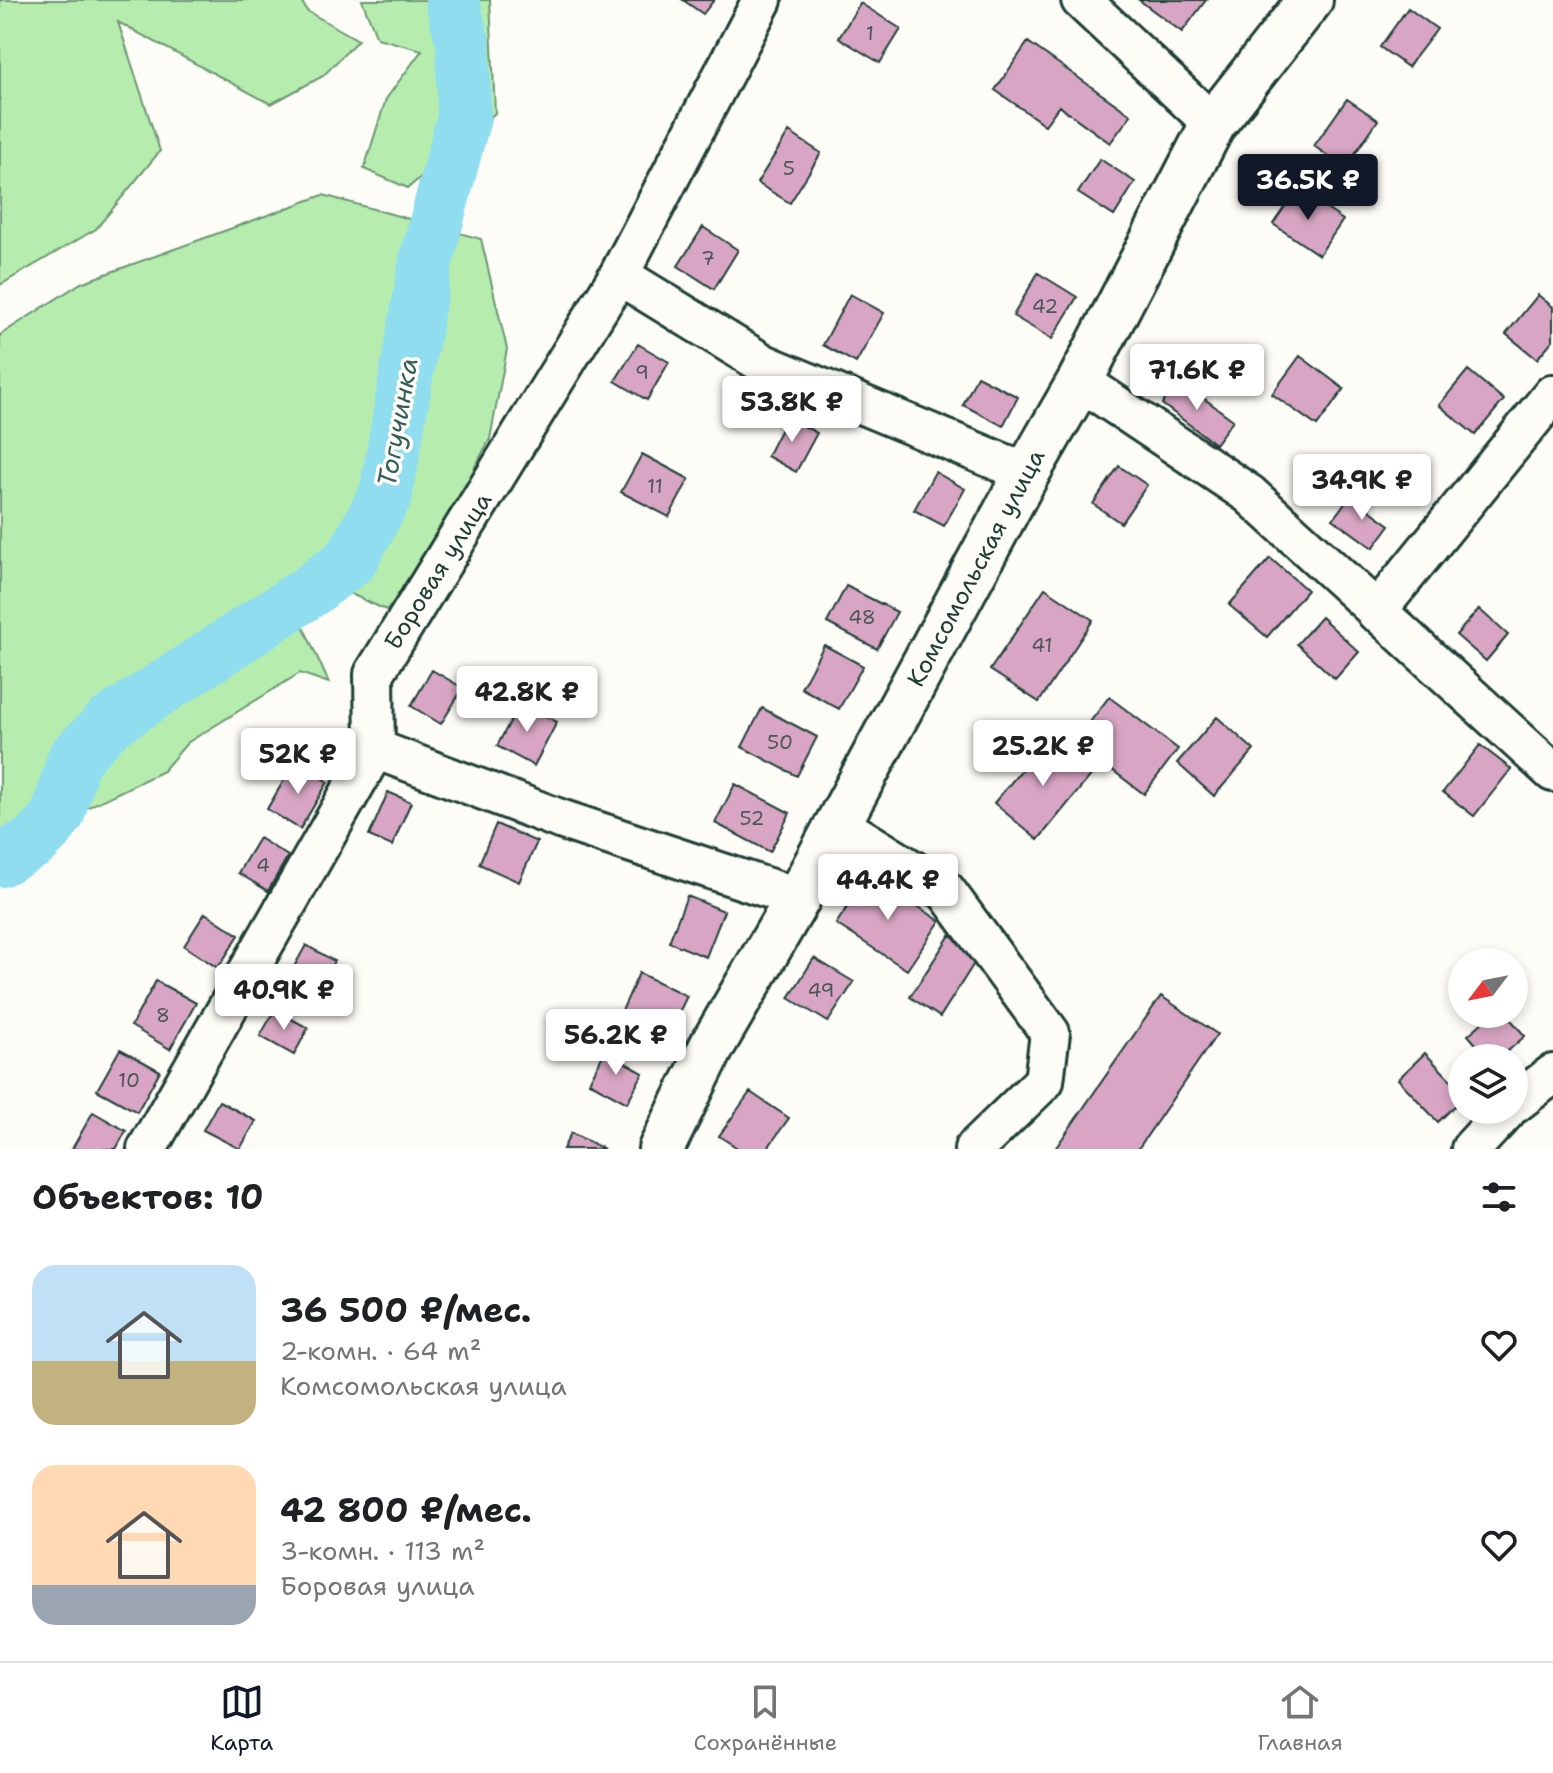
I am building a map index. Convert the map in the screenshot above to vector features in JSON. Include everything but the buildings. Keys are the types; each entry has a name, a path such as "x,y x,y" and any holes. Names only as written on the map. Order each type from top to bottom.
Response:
{"main road":[{"name":"Комсомольская улица","path":"661,1149 712,1046 798,898 1027,473 1080,381 1213,124 1310,0"}],"street":[{"name":"Боровая улица","path":"375,749 374,674 619,275 762,0"},
{"path":"1081,0 1213,124"},
{"path":"619,275 764,364 1027,473"},
{"path":"1080,381 1249,494 1553,772"},
{"path":"1376,612 1553,394"},
{"path":"147,1149 375,749 560,819 798,898"},
{"path":"838,824 946,891 1050,1033 1044,1081 974,1149"},
{"path":"1528,1093 1553,1074"},
{"path":"1471,1149 1494,1124"}],"green space":[{"path":"0,0 301,0 307,11 358,40 323,76 271,104 118,22 160,151 96,229 0,285"},
{"path":"362,0 490,0 495,113 408,188 364,169 386,99 422,50 377,38"},
{"path":"323,195 481,239 507,349 490,439 415,578 386,610 338,588 303,626 329,683 300,673 187,743 163,771 84,809 0,885 0,335 81,283"}],"waterway":[{"name":"Тогучинка","path":"0,860 34,842 47,829 58,814 74,758 109,723 310,591 351,560 386,494 426,261 464,117 463,43 452,0"}]}
